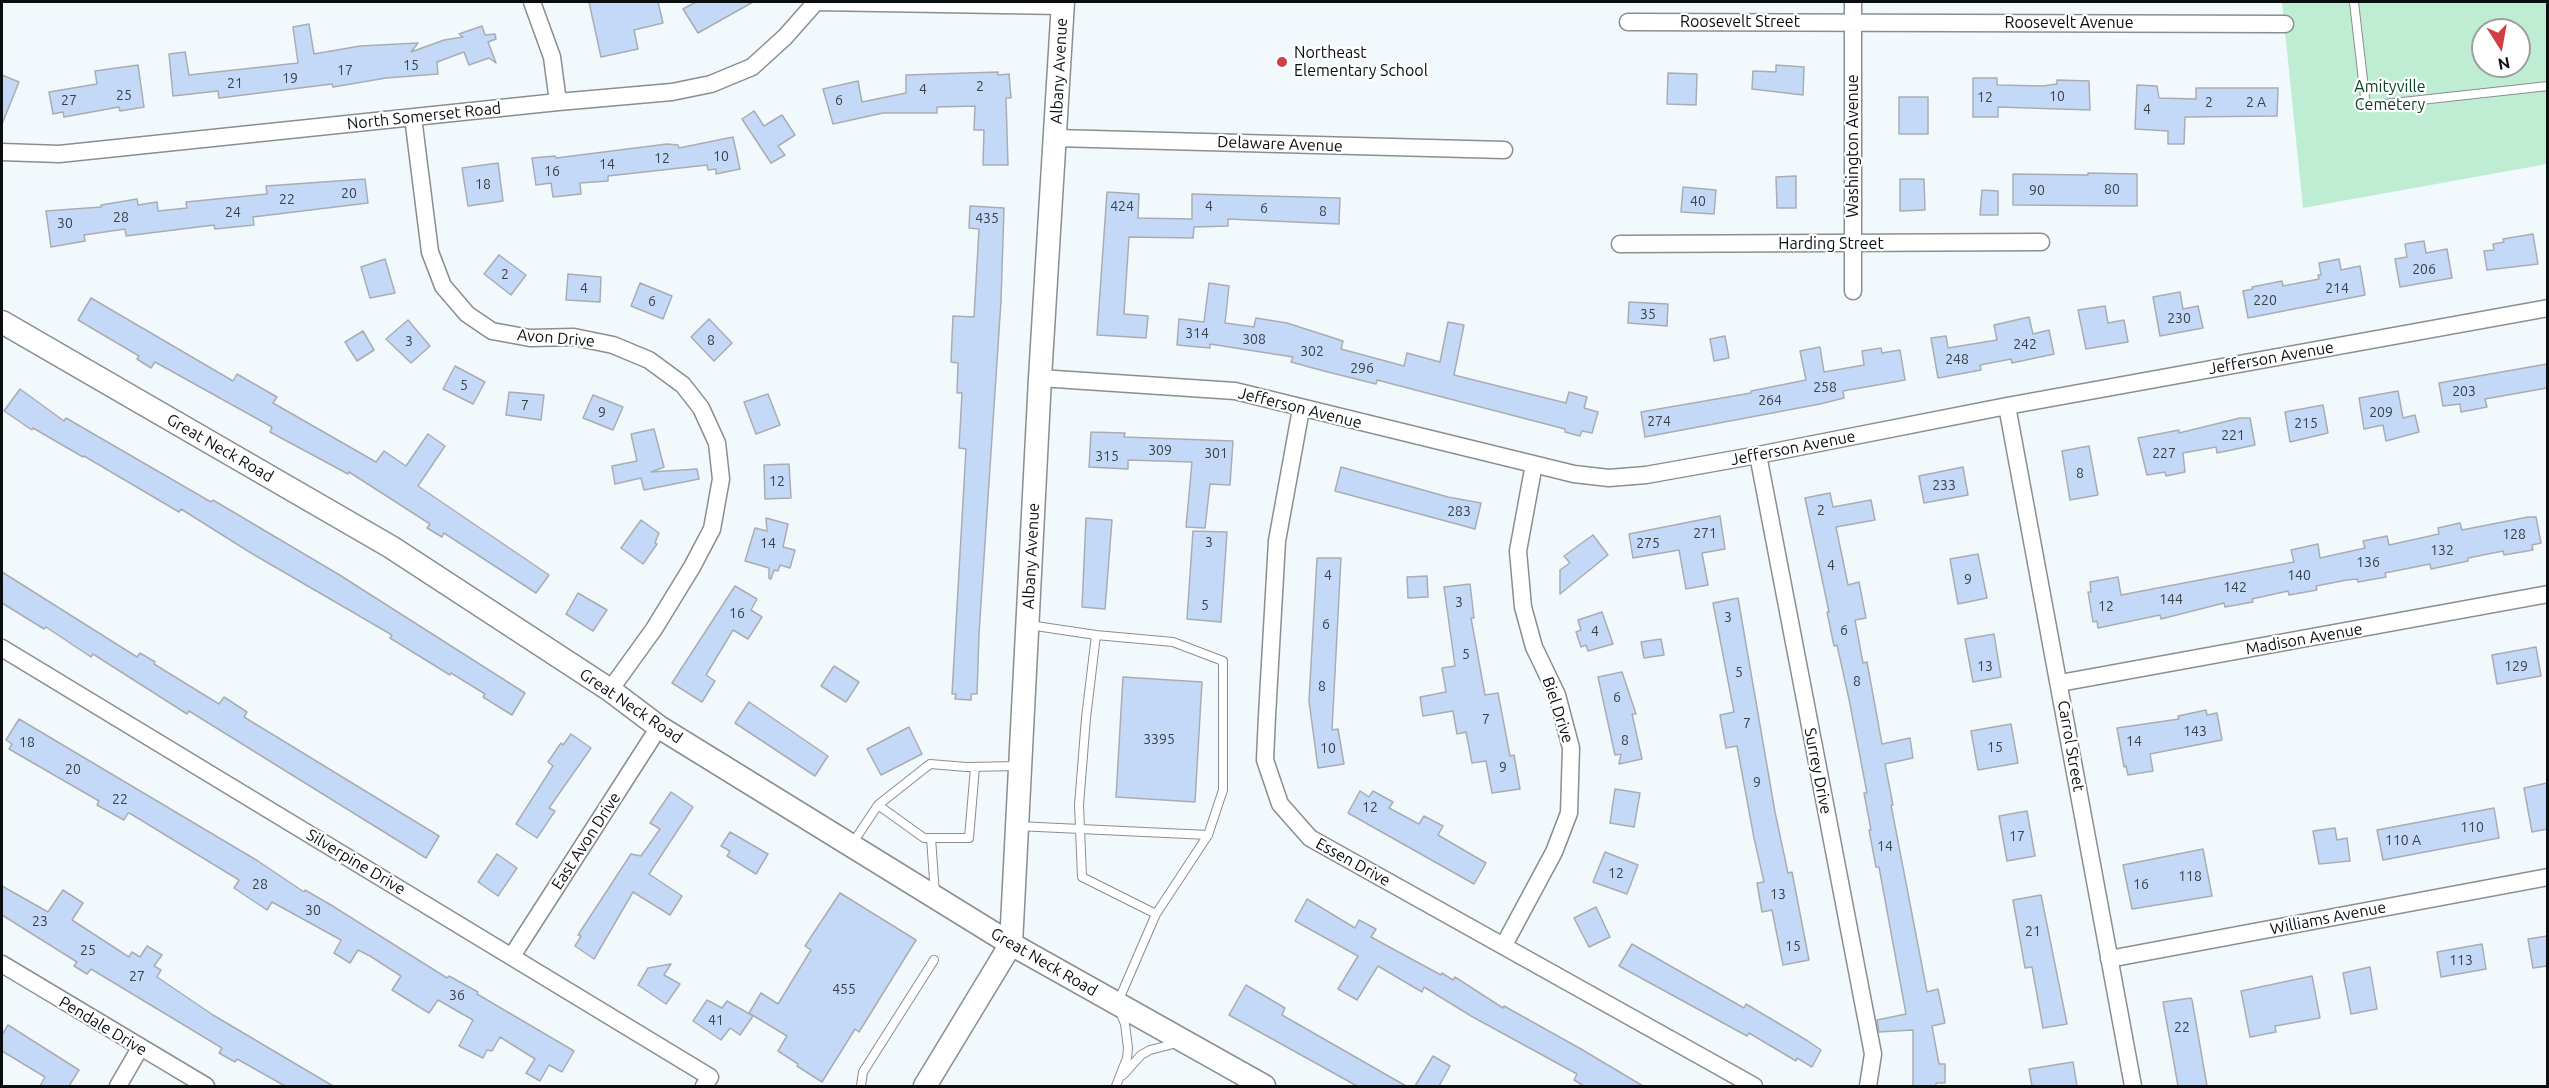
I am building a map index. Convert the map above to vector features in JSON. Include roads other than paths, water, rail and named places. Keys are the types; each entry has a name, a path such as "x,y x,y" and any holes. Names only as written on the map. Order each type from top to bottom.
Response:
{"main road":[{"name":"Albany Avenue","path":"925,1086 1011,944 1040,378 1063,4"},
{"name":"Great Neck Road","path":"2,322 392,547 610,690 659,727 851,846 1011,944 1263,1086"}],"street":[{"path":"532,2 552,57 558,102"},
{"name":"North Somerset Road","path":"2,152 58,154 672,92 711,84 752,67 786,37 816,2 1063,4"},
{"name":"Washington Avenue","path":"1853,2 1853,291"},
{"name":"Roosevelt Street","path":"1628,22 1853,22"},
{"name":"Roosevelt Avenue","path":"1853,22 2285,24"},
{"name":"Avon Drive","path":"413,117 430,252 443,286 467,314 492,331 530,338 574,337 613,345 649,360 683,385 701,408 717,443 721,478 712,529 654,629 610,690"},
{"name":"Delaware Avenue","path":"1055,138 1504,150"},
{"name":"Harding Street","path":"1620,244 2041,242"},
{"name":"Jefferson Avenue","path":"1040,378 1235,391 1574,474 1609,478 1646,475 1758,455 2007,406 2547,308"},
{"name":"Carrol Street","path":"2007,406 2133,1086"},
{"name":"Essen Drive","path":"1301,409 1277,541 1267,716 1265,760 1280,804 1310,838 1754,1086"},
{"name":"Surrey Drive","path":"1758,455 1873,1054 1868,1086"},
{"name":"Biel Drive","path":"1504,945 1554,852 1569,813 1571,748 1557,695 1534,647 1523,607 1518,551 1534,464"},
{"name":"Madison Avenue","path":"2060,683 2547,594"},
{"name":"Silverpine Drive","path":"2,648 513,956 707,1082"},
{"name":"East Avon Drive","path":"513,956 659,727"},
{"name":"Williams Avenue","path":"2109,959 2547,877"},
{"name":"Pendale Drive","path":"2,964 206,1086"},
{"path":"118,1086 140,1048"}],"lane":[{"path":"2354,2 2366,106 2547,86"},
{"path":"1027,625 1096,635 1173,642 1223,661 1223,790 1208,835 1156,914 1117,1004 1125,1024 1128,1048 1118,1082"},
{"path":"1096,635 1086,718 1079,828 1082,878 1156,914"},
{"path":"851,846 878,805 930,764 975,767 1020,766"},
{"path":"878,805 924,838 969,838 975,767"},
{"path":"1017,825 1208,835"},
{"path":"931,838 935,897"},
{"path":"861,1086 863,1072 934,960"},
{"path":"1118,1082 1141,1055 1150,1050 1183,1042"}],"place":[{"name":"Northeast Elementary School","path":"1282,62"}],"park label":[{"name":"Amityville Cemetery","path":"2390,96"}]}
